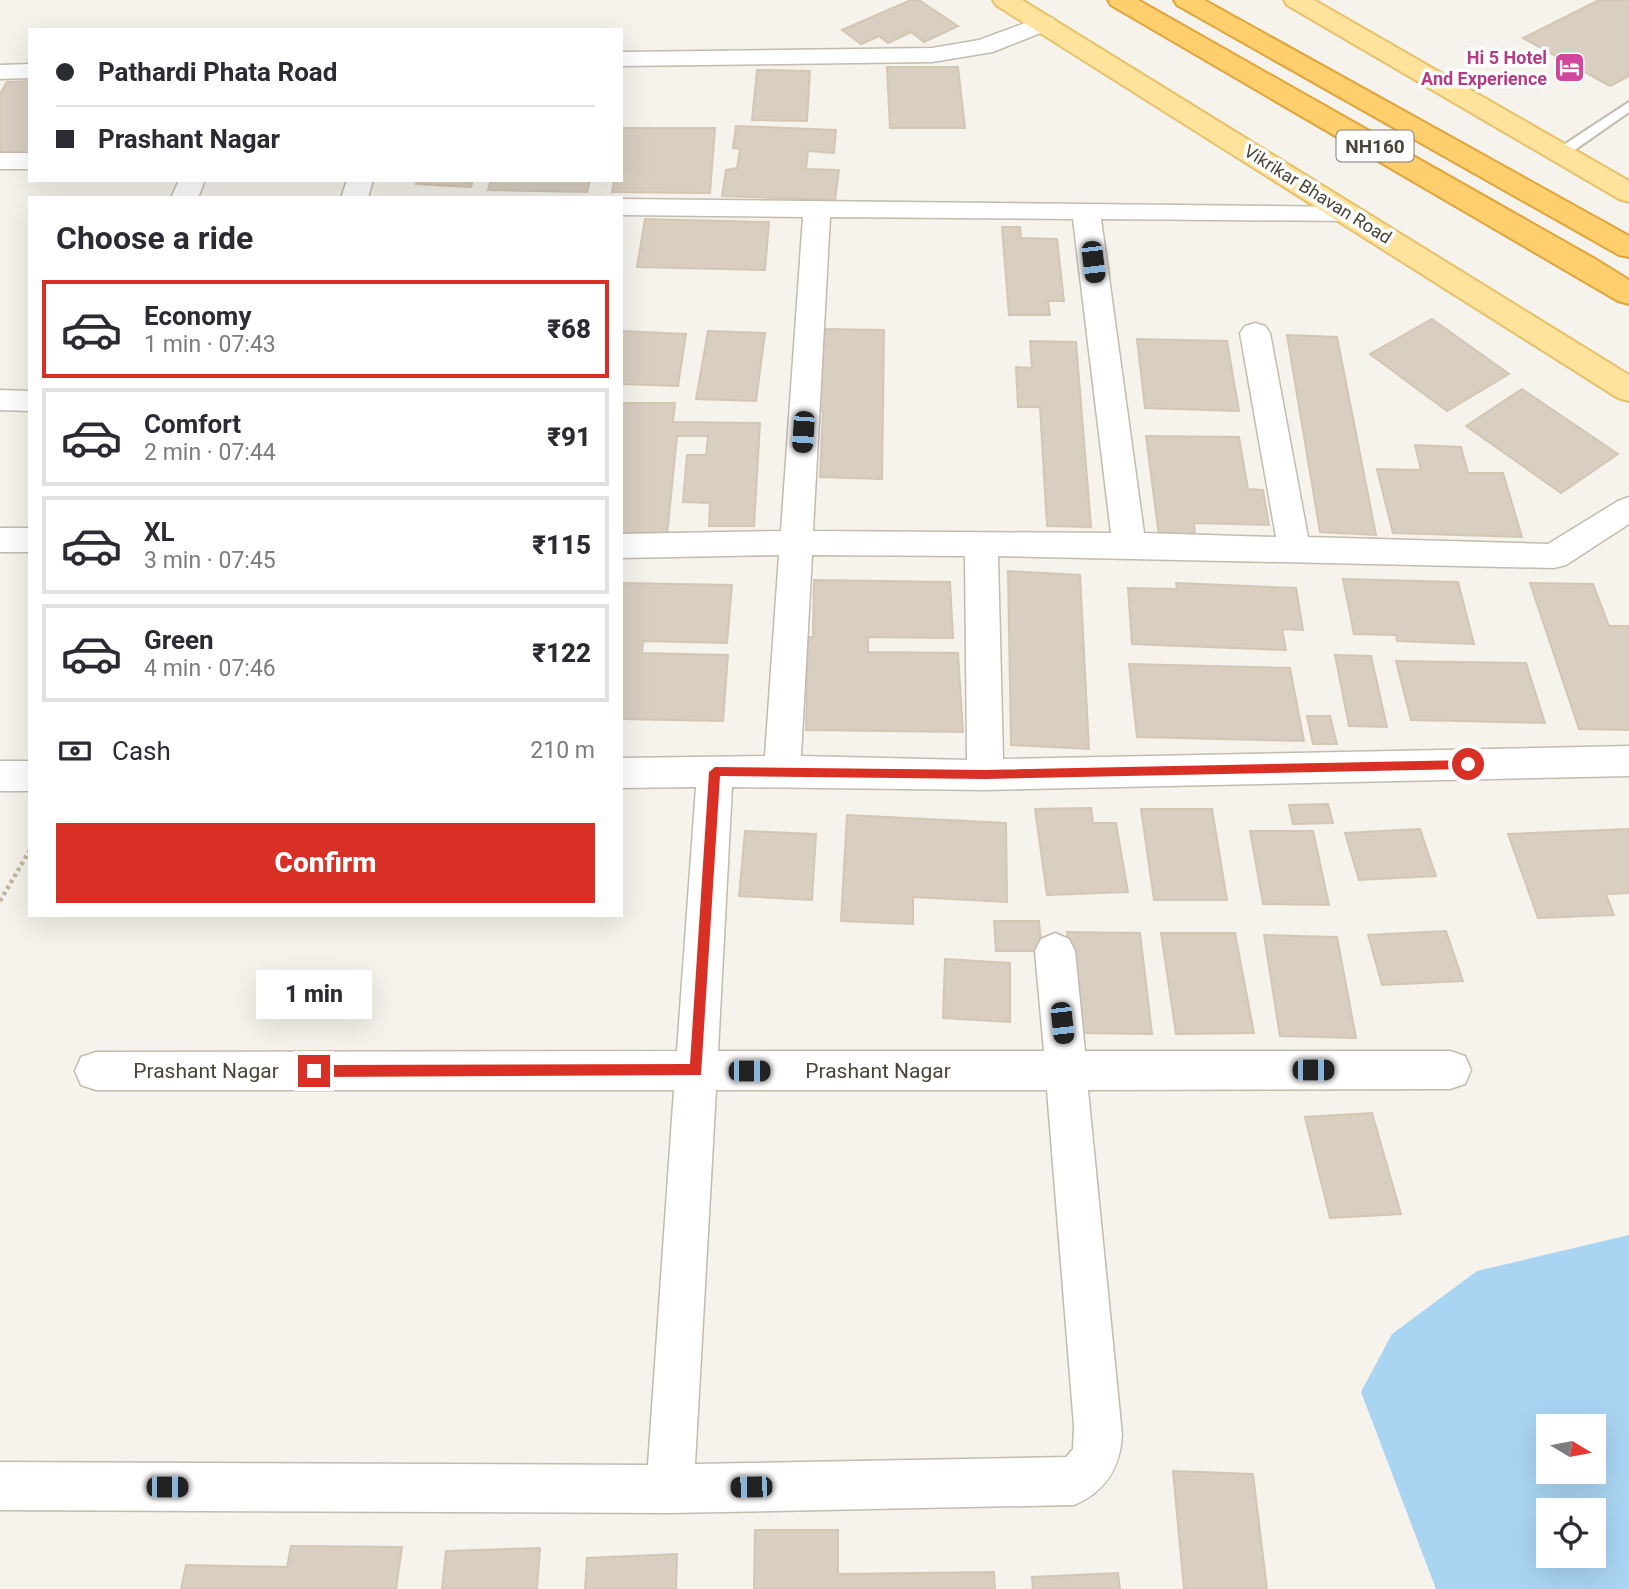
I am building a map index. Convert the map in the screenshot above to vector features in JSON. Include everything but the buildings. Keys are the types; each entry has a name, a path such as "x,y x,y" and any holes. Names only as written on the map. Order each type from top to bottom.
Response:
{"highway":[{"name":"NH160","path":"1120,0 1585,265 1629,294"},
{"name":"NH160","path":"1186,0 1629,248"}],"main road":[{"name":"Vikrikar Bhavan Road","path":"1005,0 1629,390"},
{"path":"1296,0 1629,192"}],"street":[{"path":"623,59 932,55 984,47 1044,23"},
{"path":"0,72 28,71"},
{"path":"0,161 28,161"},
{"path":"623,207 1347,213"},
{"path":"782,771 817,209"},
{"path":"1086,211 1129,544"},
{"path":"1255,332 1294,548"},
{"path":"0,400 28,401"},
{"path":"623,547 796,543 1129,544 1554,556 1629,509"},
{"path":"0,540 28,540"},
{"path":"981,544 985,775"},
{"path":"623,773 782,771 985,775 1629,761"},
{"path":"670,1489 715,772"},
{"path":"0,776 28,776"},
{"path":"0,1486 670,1489 1074,1482 1092,1470 1099,1449 1068,1071 1055,951"},
{"name":"Prashant Nagar","path":"96,1072 1450,1070"}],"lane":[{"path":"1561,153 1629,106"}],"path":[{"path":"0,901 28,853"}],"water":[{"path":"1629,1235 1629,1589 1436,1589 1361,1392 1392,1334 1477,1271"}],"place":[{"name":"Hi 5 Hotel And Experience","path":"1570,67"}],"route":[{"path":"314,1071 696,1070 715,772 985,775 1468,764"}]}
